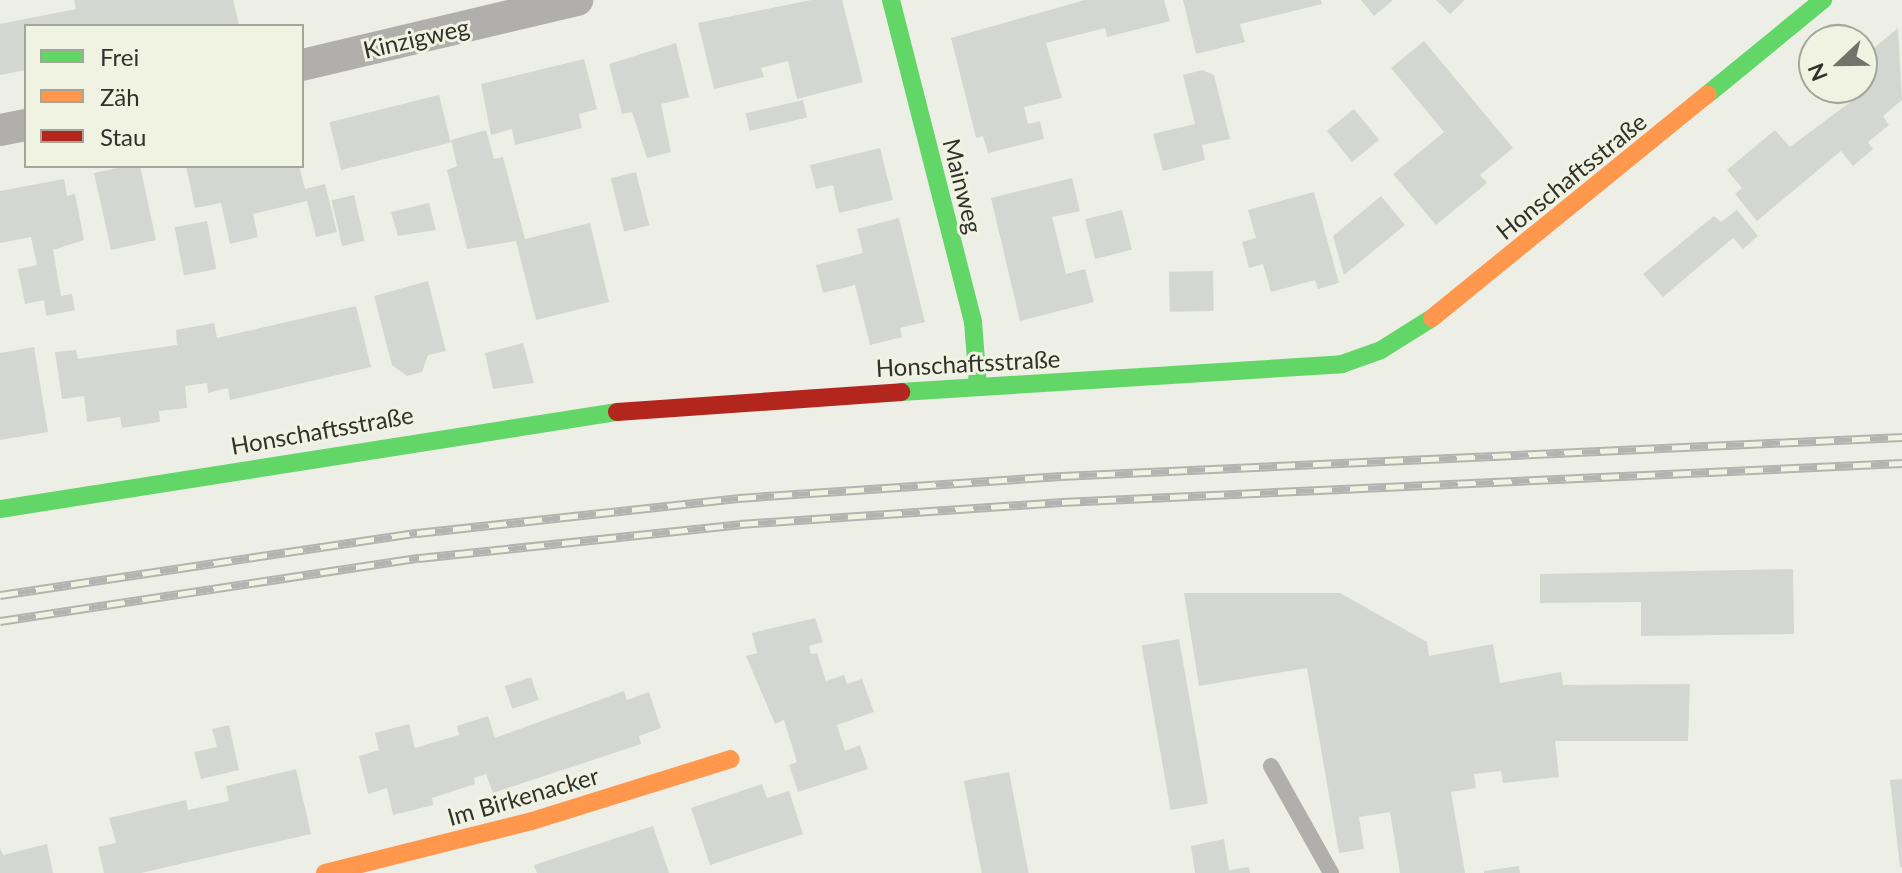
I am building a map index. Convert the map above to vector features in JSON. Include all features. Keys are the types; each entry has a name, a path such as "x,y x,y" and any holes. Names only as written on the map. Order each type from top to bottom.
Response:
{"street":[{"name":"Kinzigweg","path":"304,65 577,0"},
{"name":"Mainweg","path":"891,0 973,322 978,385"},
{"name":"Honschaftsstraße","path":"0,509 548,419 978,385 1306,368 1381,350 1448,308 1823,0"},
{"path":"0,130 24,125"},
{"name":"Im Birkenacker","path":"325,873 532,821 731,759"}],"lane":[{"path":"1271,766 1331,873"}],"building":[{"path":"74,0 233,0 239,24 24,24 24,70 0,75 0,24 76,9"},
{"path":"811,0 842,0 863,82 797,99 788,61 761,68 764,77 714,89 698,23"},
{"path":"1085,0 1164,0 1170,21 1107,37 1105,28 1046,43 1062,98 1024,107 1028,124 1040,121 1044,139 988,153 983,136 976,138 951,38"},
{"path":"1183,0 1321,0 1322,4 1240,24 1245,42 1196,54"},
{"path":"1361,0 1393,0 1374,16"},
{"path":"1436,0 1465,0 1450,14"},
{"path":"1898,28 1902,100 1883,116 1889,125 1868,142 1873,149 1853,166 1841,151 1757,221 1735,194 1742,188 1727,170 1775,130 1790,147 1848,104 1878,104 1878,45"},
{"path":"1424,41 1513,148 1480,175 1487,183 1436,225 1393,174 1444,132 1391,68"},
{"path":"676,43 689,97 661,104 671,152 647,158 632,112 622,114 609,64"},
{"path":"584,59 597,109 579,114 582,128 515,145 512,129 491,135 481,84"},
{"path":"1202,70 1214,75 1230,139 1202,145 1205,160 1163,171 1153,134 1195,124 1183,75"},
{"path":"439,95 451,143 341,170 329,122"},
{"path":"803,100 807,118 750,131 746,113"},
{"path":"1354,109 1379,140 1352,162 1327,131"},
{"path":"486,130 494,159 503,157 525,239 590,223 609,302 536,320 516,241 467,249 447,170 457,166 451,140"},
{"path":"880,148 893,200 839,213 833,185 816,189 810,165"},
{"path":"117,168 140,168 156,240 111,250 94,173"},
{"path":"186,168 300,168 305,189 325,184 337,232 316,237 307,201 253,214 258,237 230,244 221,203 195,208"},
{"path":"636,172 649,225 624,232 611,178"},
{"path":"1072,178 1080,211 1052,217 1066,274 1085,269 1094,302 1020,321 991,198"},
{"path":"64,179 67,196 75,194 84,240 53,250 61,296 72,294 75,310 46,316 44,300 25,304 18,269 37,265 31,237 0,243 0,191"},
{"path":"1314,192 1339,283 1318,289 1315,280 1271,292 1263,264 1249,268 1242,242 1256,238 1248,210"},
{"path":"354,195 365,241 342,246 332,200"},
{"path":"1381,196 1405,225 1344,275 1333,236"},
{"path":"429,203 436,230 398,236 391,212"},
{"path":"1122,210 1132,250 1095,259 1085,219"},
{"path":"1737,210 1758,236 1743,249 1733,238 1663,297 1643,274 1714,216 1721,222"},
{"path":"899,218 925,322 900,328 902,337 870,345 855,285 823,293 816,265 863,253 857,229"},
{"path":"207,221 216,269 184,275 175,227"},
{"path":"1213,271 1214,311 1170,312 1169,272"},
{"path":"428,281 446,351 428,355 422,372 407,376 392,365 374,296"},
{"path":"356,306 371,367 230,400 228,388 208,393 207,383 185,386 187,408 159,411 160,422 122,428 120,417 87,422 84,396 62,399 55,352 76,350 78,359 177,345 176,330 214,323 217,338"},
{"path":"523,343 534,383 493,389 485,353"},
{"path":"34,347 48,432 0,440 0,353"},
{"path":"1793,569 1794,634 1641,636 1641,602 1540,603 1540,574"},
{"path":"1184,593 1340,593 1427,642 1429,656 1493,644 1500,683 1561,672 1563,685 1690,684 1688,741 1555,741 1559,777 1503,783 1501,771 1474,774 1476,788 1451,792 1465,873 1400,873 1390,812 1359,817 1364,849 1339,853 1307,668 1199,686"},
{"path":"815,618 823,642 809,646 811,654 817,653 826,681 844,675 847,684 862,679 874,712 837,725 845,751 860,745 868,769 798,792 789,765 797,762 784,720 775,724 746,656 757,653 752,633"},
{"path":"1179,639 1208,803 1171,810 1142,646"},
{"path":"531,677 539,700 512,709 505,686"},
{"path":"624,691 627,700 649,692 661,728 639,736 641,744 493,793 486,774 474,778 475,784 432,798 433,805 393,815 387,788 368,794 359,756 379,750 375,733 409,724 415,748 459,735 457,726 488,716 495,738"},
{"path":"229,725 239,770 201,779 194,752 217,747 212,729"},
{"path":"296,769 311,834 141,873 104,873 98,847 116,843 109,818 186,800 188,810 229,801 226,786"},
{"path":"1009,772 1029,873 982,873 964,781"},
{"path":"1902,779 1902,867 1900,867 1890,780"},
{"path":"762,784 767,798 789,791 803,834 710,865 691,808"},
{"path":"653,826 669,873 537,873 534,865"},
{"path":"1224,839 1229,870 1249,867 1250,873 1195,873 1191,846"},
{"path":"47,844 53,873 0,873 0,848 3,855"},
{"path":"1519,866 1520,873 1484,873 1484,871"}],"railway":[{"path":"0,595 417,533 738,498 1061,476 1902,437"},
{"path":"0,621 419,558 740,524 1062,502 1902,463"}],"traffic: fast":[{"path":"891,0 973,322 978,385"},
{"path":"1708,94 1823,0"},
{"path":"901,392 1342,364 1381,350 1432,318"},
{"path":"0,509 617,412"}],"traffic: slow":[{"path":"1432,318 1708,94"},
{"path":"325,873 532,821 731,759"}],"traffic: jam":[{"path":"617,412 901,392"}]}
